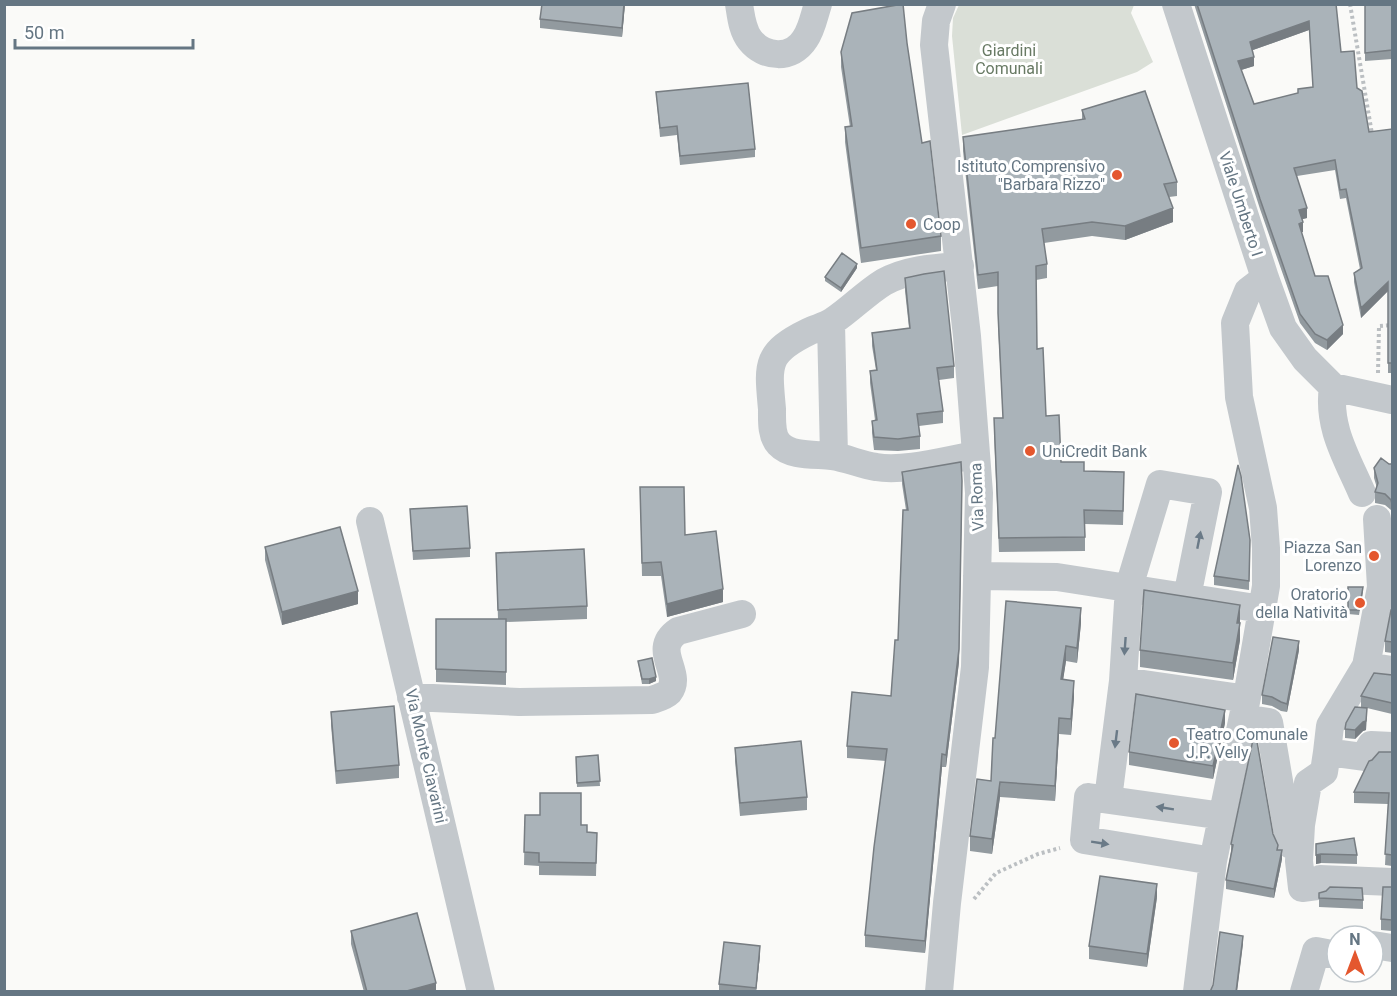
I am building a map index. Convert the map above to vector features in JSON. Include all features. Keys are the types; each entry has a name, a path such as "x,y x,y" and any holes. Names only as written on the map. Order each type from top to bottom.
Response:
{"street":[{"path":"739,4 741,20 749,39 762,51 777,55 793,51 805,40 818,4"},
{"name":"Via Roma","path":"939,992 947,903 975,667 979,493 960,266 934,45 936,21 942,4"},
{"name":"Viale Umberto I","path":"1176,4 1283,328 1305,359 1333,387"},
{"path":"960,266 919,270 891,279 877,287 831,323 783,346 771,361 769,376 774,433 779,444 791,451 834,456 875,467 896,468 975,455"},
{"path":"1197,992 1213,861 1245,708 1266,585 1266,538 1263,508 1239,397 1235,323 1248,291 1265,278"},
{"path":"831,323 834,456"},
{"path":"1362,493 1336,435 1331,401 1333,387 1384,399"},
{"path":"1108,799 1123,681 1129,588 1160,484 1208,492 1187,597"},
{"path":"1377,519 1387,588 1379,668 1330,726 1324,772 1308,783 1301,825 1299,861 1302,888 1317,886 1320,879 1392,882"},
{"name":"Via Monte Ciavarini","path":"370,521 481,992"},
{"path":"977,576 1057,577 1262,609"},
{"path":"411,697 519,702 652,700 670,691 673,683 666,655 668,639 672,634 742,614"},
{"path":"1123,681 1234,697 1245,708 1269,722 1289,840 1299,861"},
{"path":"1328,752 1364,758 1371,745 1392,746"},
{"path":"1213,861 1084,840 1088,797 1223,816"},
{"path":"1304,992 1316,951 1325,953"}],"path":[{"path":"1350,4 1374,141"},
{"path":"1384,399 1379,326 1392,325"},
{"path":"968,907 996,873 1038,854 1084,840"}],"green space":[{"name":"Giardini Comunali","path":"959,5 1134,5 1131,13 1153,62 1137,72 962,135 952,36 953,18"}],"building":[{"path":"542,4 624,4 622,28 540,19"},
{"path":"903,4 922,143 930,141 941,236 861,248 845,127 852,126 841,52 852,13"},
{"path":"1197,4 1336,4 1341,52 1354,51 1357,88 1362,91 1369,132 1392,129 1392,363 1388,363 1388,282 1361,308 1354,273 1362,268 1346,189 1340,190 1335,160 1294,168 1307,208 1299,210 1303,222 1299,224 1315,276 1328,276 1343,325 1327,340 1315,334 1300,314","holes":["1309,21 1313,87 1298,89 1298,93 1254,104 1238,61 1254,57 1250,42"]},
{"path":"1365,4 1392,4 1392,50 1365,53"},
{"path":"748,83 755,149 680,156 677,126 660,128 656,92"},
{"path":"1145,91 1177,182 1164,184 1173,208 1125,226 1092,222 1042,229 1047,264 1036,266 1037,349 1043,348 1046,416 1059,415 1061,462 1084,462 1084,471 1124,472 1123,511 1084,510 1085,537 999,538 994,418 1003,418 998,272 978,275 963,137 1085,119 1082,110"},
{"path":"842,253 857,264 841,288 825,277"},
{"path":"944,271 954,366 937,368 943,411 917,414 920,436 898,439 874,437 872,421 877,420 870,371 877,370 872,333 910,328 905,278"},
{"path":"1381,458 1392,464 1392,504 1385,494 1375,492 1378,483 1374,468"},
{"path":"961,462 959,649 946,755 942,754 925,941 865,935 887,749 847,746 852,692 891,696 895,640 898,640 903,510 908,510 902,472"},
{"path":"1238,465 1250,540 1249,581 1214,576"},
{"path":"640,487 684,487 685,535 716,531 723,589 667,604 661,562 642,563"},
{"path":"467,506 470,548 413,551 410,509"},
{"path":"340,527 358,591 282,612 265,547"},
{"path":"584,549 587,606 498,610 496,553"},
{"path":"1348,587 1363,587 1359,610 1348,610"},
{"path":"1144,590 1240,605 1237,623 1240,623 1233,663 1140,650"},
{"path":"1006,601 1081,608 1077,648 1066,646 1061,679 1074,681 1071,719 1059,718 1055,786 1000,782 992,839 970,836 977,779 991,781"},
{"path":"1392,610 1392,642 1385,641"},
{"path":"436,619 506,619 506,672 436,669"},
{"path":"1273,637 1299,641 1287,704 1262,695"},
{"path":"652,658 656,677 642,679 638,661"},
{"path":"1374,673 1392,675 1392,703 1361,696"},
{"name":"Teatro Comunale J.P. Velly","path":"1136,694 1225,710 1213,766 1129,752"},
{"path":"394,706 399,765 336,771 331,712"},
{"path":"1355,707 1367,708 1366,721 1355,730 1345,729 1346,723"},
{"path":"1255,730 1273,834 1278,845 1277,850 1282,850 1274,889 1226,880 1233,845 1231,844"},
{"path":"801,741 807,797 740,803 735,748"},
{"path":"1379,752 1392,752 1392,855 1385,854 1389,793 1354,792 1369,761"},
{"path":"598,755 600,781 577,783 576,757"},
{"path":"540,793 581,793 581,825 587,825 587,832 597,833 596,863 539,862 539,853 524,852 525,815 540,815"},
{"path":"1354,838 1357,855 1316,855 1316,844"},
{"path":"1100,876 1157,884 1147,954 1089,946"},
{"path":"1330,887 1362,888 1363,900 1319,898 1319,893"},
{"path":"1383,887 1392,887 1392,920 1381,919"},
{"path":"417,913 436,983 403,992 367,992 351,931"},
{"path":"1220,932 1243,936 1236,992 1210,992 1213,985"},
{"path":"724,942 760,946 756,988 719,984"}],"place":[{"name":"Istituto Comprensivo \"Barbara Rizzo\"","path":"1117,175"},
{"name":"Coop","path":"911,224"},
{"name":"UniCredit Bank","path":"1030,451"},
{"name":"Piazza San Lorenzo","path":"1374,556"},
{"name":"Oratorio della Natività","path":"1360,603"},
{"name":"Teatro Comunale J.P. Velly","path":"1174,743"}]}
